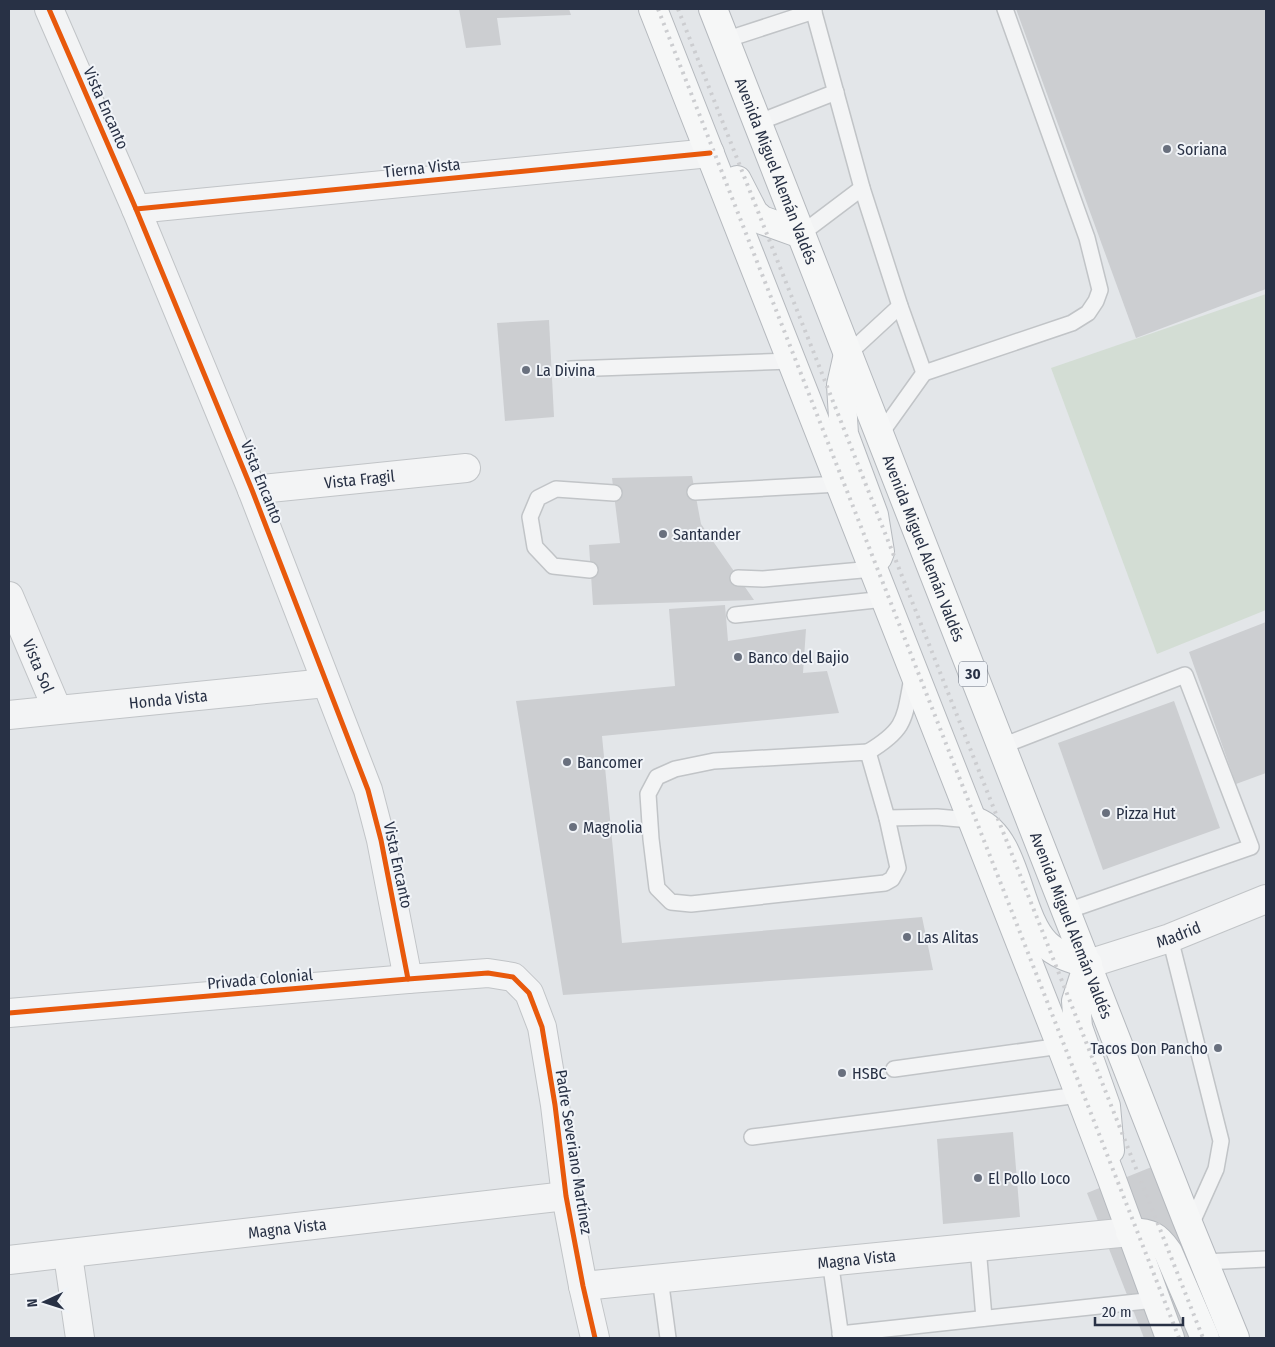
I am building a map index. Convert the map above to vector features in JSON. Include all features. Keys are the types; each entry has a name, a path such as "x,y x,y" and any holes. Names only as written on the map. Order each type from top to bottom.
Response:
{"highway":[{"path":"653,9 1061,1046 1170,1338"},
{"name":"Avenida Miguel Alemán Valdés","path":"713,9 879,436 1235,1338"},
{"path":"710,153 727,166 737,180 754,213 771,223 801,234"},
{"path":"848,354 841,385 844,434 874,515 880,552 873,569"},
{"path":"971,820 982,824 992,831 1004,849 1033,924 1046,944 1063,955 1088,964 1076,1001 1078,1027 1106,1106 1111,1177"},
{"path":"1130,1232 1148,1233 1160,1240 1168,1252 1205,1338"}],"street":[{"name":"Vista Encanto","path":"49,9 136,209 252,490 368,790 382,840 408,979"},
{"name":"Tierna Vista","path":"136,209 710,153"},
{"name":"Vista Fragil","path":"252,490 466,468"},
{"name":"Vista Sol","path":"9,596 56,709"},
{"name":"Honda Vista","path":"9,714 326,683"},
{"name":"Madrid","path":"1088,964 1170,938 1266,900"},
{"name":"Privada Colonial","path":"9,1013 488,973 513,977"},
{"name":"Padre Severiano Martínez","path":"513,977 529,993 542,1027 556,1105 566,1196 595,1338"},
{"name":"Magna Vista","path":"9,1260 68,1255 566,1196"},
{"name":"Magna Vista","path":"583,1286 830,1260 1130,1232"},
{"path":"68,1255 80,1338"}],"lane":[{"path":"879,436 924,373 1072,323 1088,313 1096,302 1100,290 1087,238 1005,9"},
{"path":"725,40 813,10 862,188 924,373"},
{"path":"757,123 836,92"},
{"path":"801,234 862,188"},
{"path":"848,354 900,306"},
{"path":"570,369 792,360"},
{"path":"695,492 839,484"},
{"path":"590,570 553,566 535,547 530,517 538,498 556,489 614,493"},
{"path":"738,578 763,579 873,569"},
{"path":"735,615 885,599"},
{"path":"868,752 888,818 898,868 892,879 885,883 691,904 671,902 657,888 648,794 658,777 675,769 714,761 868,752 893,735 903,721 914,672"},
{"path":"1002,746 1185,675 1251,847 1067,911"},
{"path":"888,818 937,817 971,820"},
{"path":"1170,938 1221,1141 1216,1169 1190,1227"},
{"path":"894,1069 1061,1046"},
{"path":"752,1137 1079,1095"},
{"path":"978,1247 984,1318"},
{"path":"1204,1262 1266,1259"},
{"path":"830,1260 841,1336 984,1318 1155,1300"},
{"path":"660,1278 668,1338"}],"shaded area":[{"path":"1266,294 1266,610 1157,654 1051,368"}],"building":[{"path":"459,9 569,9 571,15 497,18 501,45 466,48"},
{"name":"Soriana","path":"1016,9 1266,9 1266,289 1136,338"},
{"name":"La Divina","path":"549,320 554,417 505,421 497,323"},
{"name":"Santander","path":"692,476 701,524 754,600 593,605 589,545 620,543 612,478"},
{"name":"Magnolia","path":"725,605 728,641 806,629 803,673 827,671 839,713 602,736 622,943 922,917 933,970 563,995 516,701 675,686 669,609"},
{"path":"1266,622 1266,773 1236,784 1189,652"},
{"path":"1174,701 1220,828 1103,870 1058,743"},
{"name":"El Pollo Loco","path":"1013,1132 1020,1217 943,1224 937,1139"},
{"path":"1169,1160 1238,1338 1144,1338 1087,1193"}],"railway":[{"path":"658,9 1179,1338"},
{"path":"678,9 1203,1338"}],"cycle path":[{"path":"49,9 136,209 252,490 368,790 381,840 408,979"},
{"path":"136,209 710,153"},
{"path":"9,1013 488,973 513,977 529,993 542,1027 555,1105 566,1196 595,1338"}],"place":[{"name":"Soriana","path":"1167,149"},
{"name":"La Divina","path":"526,370"},
{"name":"Santander","path":"663,534"},
{"name":"Banco del Bajio","path":"738,657"},
{"name":"Bancomer","path":"567,762"},
{"name":"Pizza Hut","path":"1106,813"},
{"name":"Magnolia","path":"573,827"},
{"name":"Las Alitas","path":"907,937"},
{"name":"Tacos Don Pancho","path":"1218,1048"},
{"name":"HSBC","path":"842,1073"},
{"name":"El Pollo Loco","path":"978,1178"}]}
